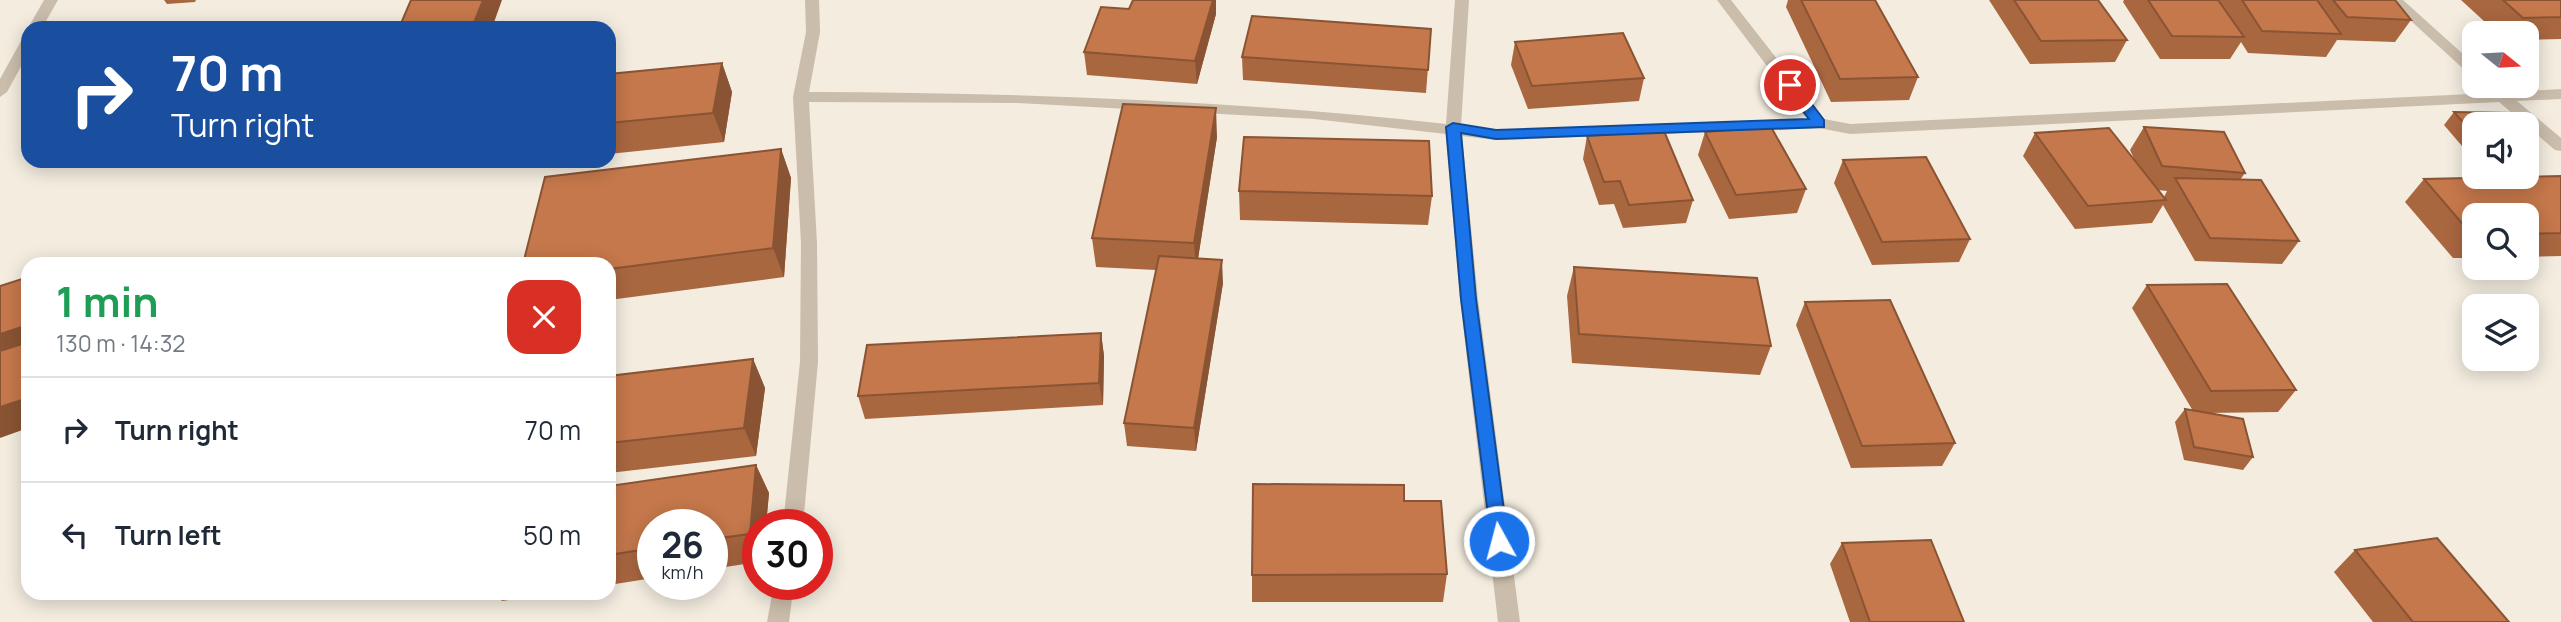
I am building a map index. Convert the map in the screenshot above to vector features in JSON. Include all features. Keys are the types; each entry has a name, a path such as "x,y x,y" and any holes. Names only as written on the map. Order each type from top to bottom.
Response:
{"street":[{"path":"39,21 51,0"},
{"path":"795,509 809,362 809,243 801,97 813,32 812,0"},
{"path":"1462,0 1453,127 1469,299 1509,622"},
{"path":"1724,0 1819,123"},
{"path":"2395,0 2462,60"},
{"path":"0,92 21,54"},
{"path":"2539,92 2561,93"},
{"path":"801,97 1018,98 1314,114 1453,127 1496,135 1819,123 1850,129 2462,93"},
{"path":"2504,98 2561,146"},
{"path":"778,622 781,600"}],"building":[{"path":"411,0 483,0 475,21 402,21"},
{"path":"1133,0 1213,0 1195,61 1084,52 1101,7 1129,9"},
{"path":"1801,0 1875,0 1918,77 1840,79"},
{"path":"2014,0 2098,0 2127,40 2041,41"},
{"path":"2148,0 2218,0 2244,37 2172,36"},
{"path":"2242,0 2317,0 2341,34 2262,31"},
{"path":"2333,0 2395,0 2411,20 2347,17"},
{"path":"2503,0 2561,0 2561,17 2523,18"},
{"path":"1252,16 1431,29 1428,70 1242,57"},
{"path":"1623,33 1644,78 1532,86 1515,42"},
{"path":"722,63 713,113 616,122 616,73"},
{"path":"1123,104 1216,108 1194,243 1092,238"},
{"path":"2454,112 2462,112 2462,121"},
{"path":"1771,127 1806,189 1736,195 1705,132"},
{"path":"2144,127 2224,132 2245,173 2162,166"},
{"path":"2109,128 2166,200 2088,206 2035,133"},
{"path":"1664,131 1693,200 1629,205 1620,181 1604,182 1587,136"},
{"path":"1244,137 1429,141 1432,196 1239,191"},
{"path":"781,149 773,248 616,268 616,257 525,257 545,177"},
{"path":"1926,157 1970,239 1882,242 1843,160"},
{"path":"2539,176 2561,176 2561,233 2539,234 2539,203 2462,203 2462,223 2424,179 2462,178 2462,189 2539,189"},
{"path":"2175,178 2261,180 2299,241 2210,238"},
{"path":"1159,256 1222,260 1194,428 1124,423"},
{"path":"1574,267 1757,278 1771,346 1579,334"},
{"path":"21,279 21,327 0,334 0,286"},
{"path":"2227,284 2296,390 2211,391 2147,285"},
{"path":"1890,300 1955,443 1862,446 1805,302"},
{"path":"1101,333 1099,383 858,396 867,345"},
{"path":"21,344 21,400 0,407 0,351"},
{"path":"753,359 744,428 616,442 616,375"},
{"path":"2185,409 2243,419 2253,457 2194,447"},
{"path":"756,465 752,509 742,509 742,535 728,537 728,509 637,509 637,551 616,554 616,485"},
{"path":"1253,484 1404,485 1404,501 1441,501 1447,574 1252,575"},
{"path":"2437,538 2509,622 2413,622 2355,550"},
{"path":"1931,540 1964,622 1870,622 1842,543"}],"route":[{"path":"1499,541 1469,299 1453,127 1496,135 1819,123 1790,85"}]}
